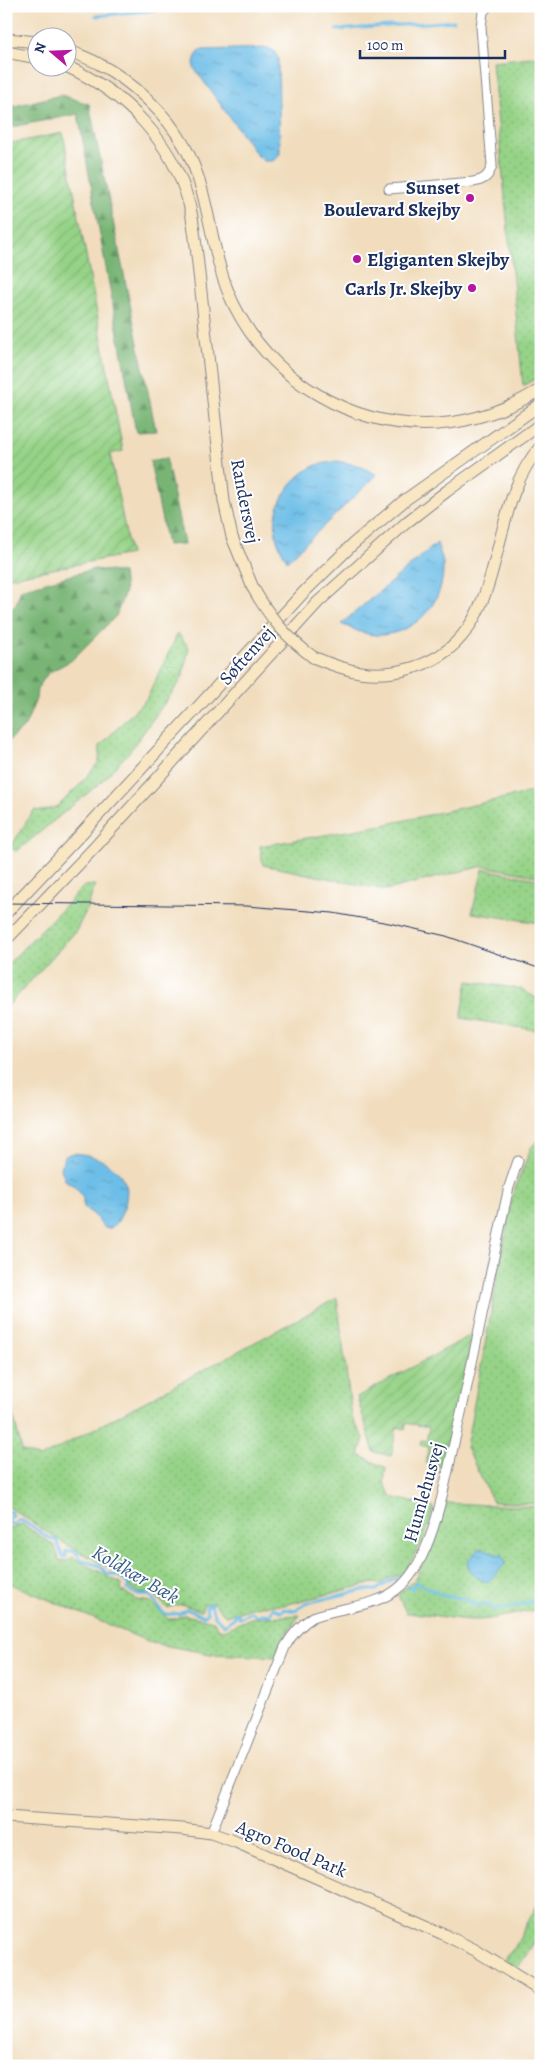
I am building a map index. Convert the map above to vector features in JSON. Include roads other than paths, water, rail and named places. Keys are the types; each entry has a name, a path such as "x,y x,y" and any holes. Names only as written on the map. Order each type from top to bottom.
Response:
{"main road":[{"path":"6,39 28,41"},
{"path":"6,52 28,56"},
{"path":"78,55 99,64 135,88 162,115 184,146 202,188 222,276 234,305 252,336 279,367 311,392 355,413 398,423 438,424 474,418 518,402 541,390"},
{"name":"Randersvej","path":"78,73 109,90 131,109 153,133 167,153 180,180 189,204 196,246 224,501 232,537 253,588 277,625 292,641 313,657 337,668 365,674 397,672 426,664 452,646 473,623 485,597 510,500 526,466 541,446"},
{"name":"Søftenvej","path":"6,913 304,592 353,544 405,500 541,404"},
{"name":"Søftenvej","path":"6,940 95,847 318,602 407,522 541,424"},
{"name":"Agro Food Park","path":"6,1817 182,1828 211,1833 236,1842 441,1933 475,1950 541,1992"}],"street":[{"path":"389,189 474,182 486,178 490,172 492,165 481,27 484,12 488,6"},
{"name":"Humlehusvej","path":"211,1833 285,1647 292,1634 303,1623 313,1617 385,1597 401,1586 419,1560 432,1530 439,1506 472,1365 508,1187 518,1161"}],"water":[{"path":"268,48 274,51 278,58 280,154 273,161 264,161 257,155 194,68 195,58 201,50"},
{"path":"337,461 358,465 377,475 287,561 278,543 275,528 276,517 283,497 289,487 304,472 317,465"},
{"path":"437,543 443,565 439,591 427,612 418,621 395,633 382,635 366,634 341,624"},
{"path":"73,1153 89,1155 111,1166 117,1171 126,1185 125,1204 119,1219 110,1228 105,1228 84,1207 80,1193 65,1180 61,1169 64,1156"},
{"path":"483,1548 502,1555 506,1563 488,1582 474,1575 467,1562 478,1550"},
{"path":"307,2059 342,2064 346,2066 293,2066"}],"waterway":[{"path":"96,16 197,6"},
{"path":"336,30 454,21"},
{"name":"Koldkær Bæk","path":"6,1512 11,1512 13,1516 8,1518 9,1523 15,1525 19,1520 29,1524 47,1537 57,1541 62,1556 66,1557 66,1551 75,1551 82,1560 100,1566 106,1573 119,1576 129,1585 127,1589 137,1595 149,1595 166,1614 179,1614 186,1609 204,1616 207,1613 206,1607 211,1604 214,1615 224,1625 235,1617 235,1613 240,1618 251,1612 257,1616 262,1614 270,1615 273,1608 282,1612 284,1609 296,1611 301,1606 311,1602 363,1590 376,1590 394,1579 400,1580"},
{"name":"Koldkær Bæk","path":"409,1587 412,1589 416,1582 444,1596 461,1598 478,1605 487,1604 494,1609 511,1607 541,1599"}],"tram line":[{"path":"6,903 247,906 333,913 446,936 541,969"}],"place":[{"name":"Sunset Boulevard Skejby","path":"470,198"},
{"name":"Elgiganten Skejby","path":"357,259"},
{"name":"Carls Jr. Skejby","path":"472,288"}]}
